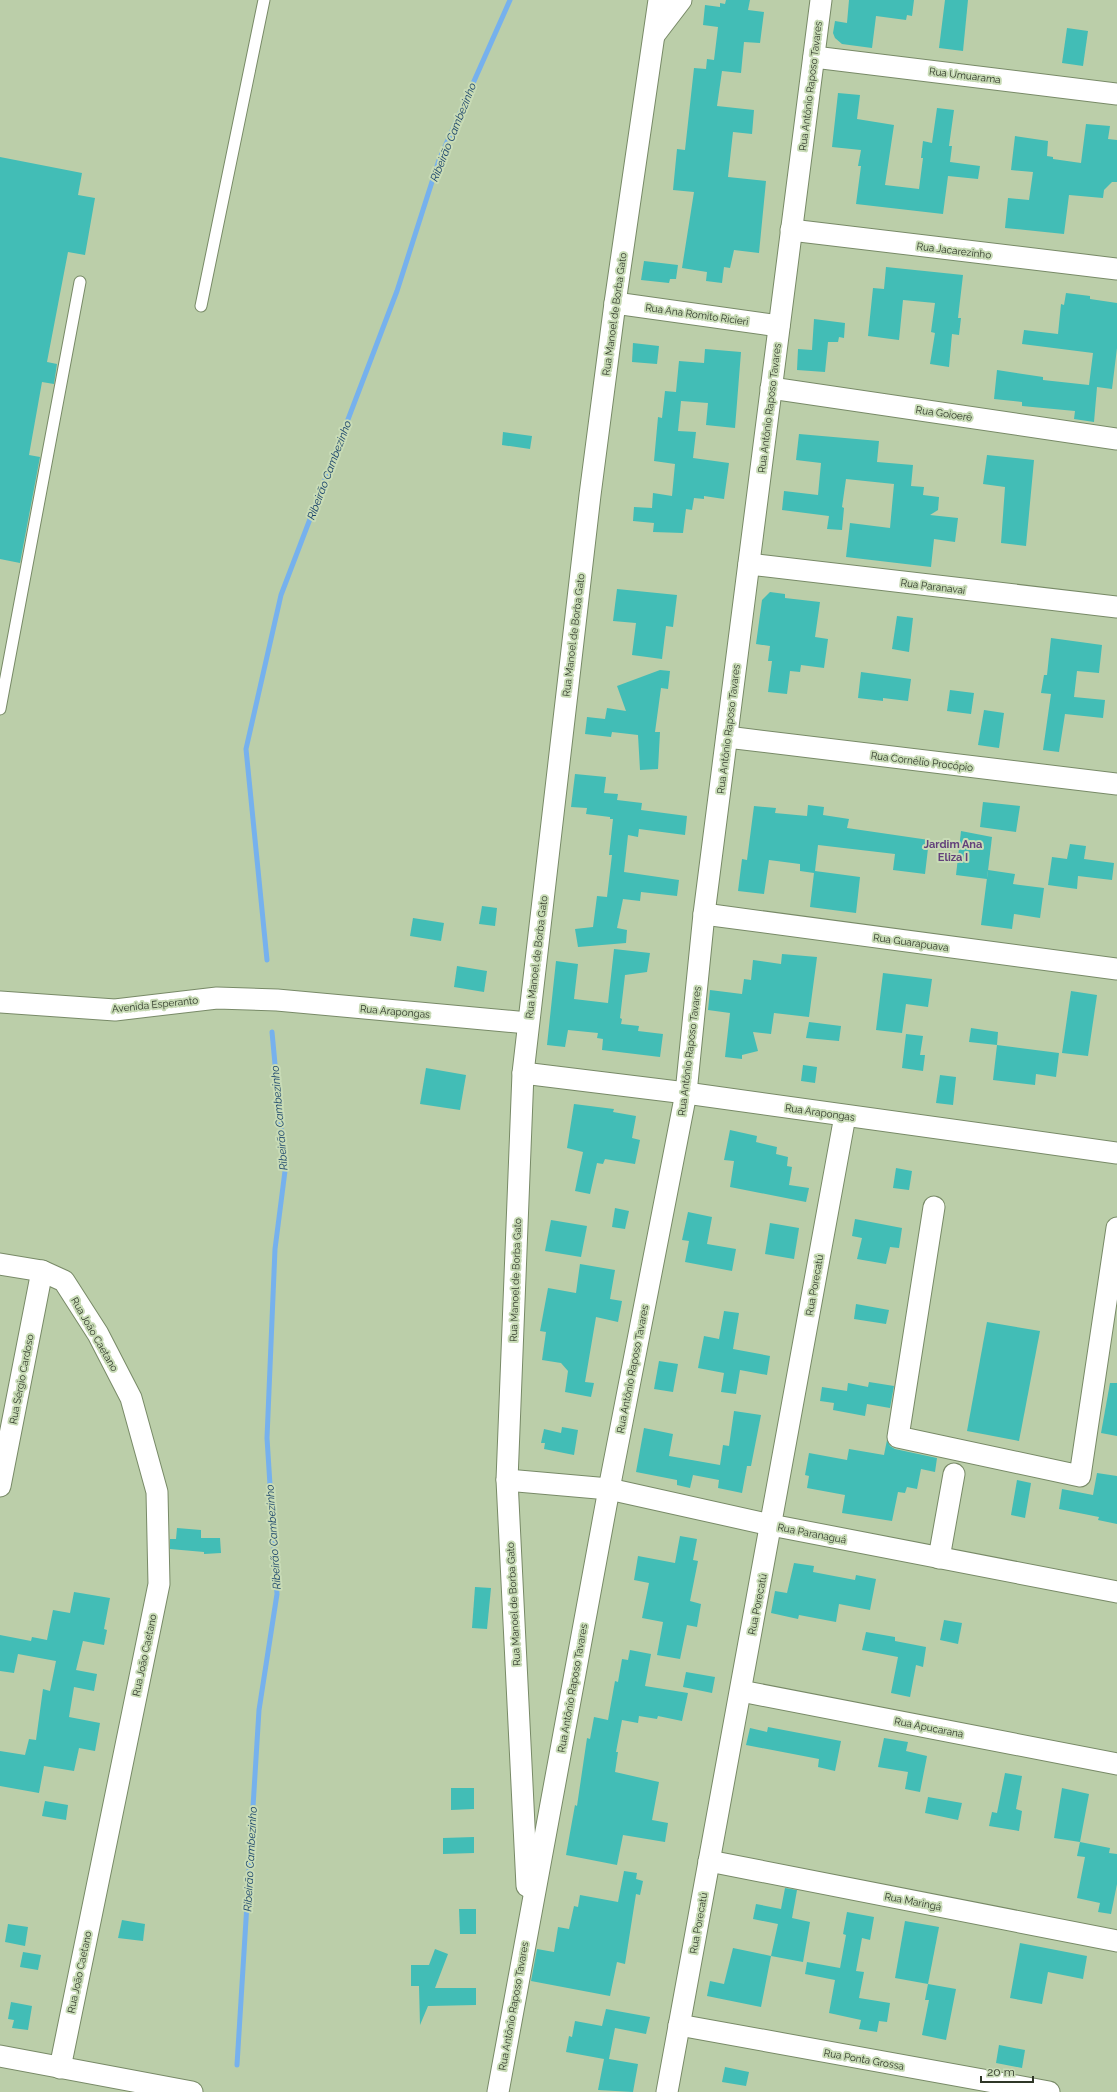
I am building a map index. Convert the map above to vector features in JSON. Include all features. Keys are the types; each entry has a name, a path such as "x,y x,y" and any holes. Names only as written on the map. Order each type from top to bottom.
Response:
{"street":[{"name":"Rua Manoel de Borba Gato","path":"529,1920 507,1480 523,1073 589,503 615,303 659,0"},
{"path":"655,34 681,0"},
{"name":"Rua Antônio Raposo Tavares","path":"498,2092 608,1489 686,1093 704,914 821,0"},
{"name":"Rua Umuarama","path":"814,57 1117,94"},
{"name":"Rua Jacarezinho","path":"791,230 1117,269"},
{"name":"Rua Ana Romito Ricieri","path":"615,303 779,326"},
{"name":"Rua Goioerê","path":"771,388 1117,439"},
{"name":"Rua Paranavaí","path":"749,564 1117,607"},
{"name":"Rua Cornélio Procópio","path":"727,737 1117,784"},
{"name":"Rua Guarapuava","path":"704,914 1117,969"},
{"name":"Avenida Esperanto","path":"0,1002 115,1010 217,998 262,999"},
{"name":"Rua Arapongas","path":"262,999 528,1024"},
{"name":"Rua Arapongas","path":"523,1073 686,1093 1117,1153"},
{"name":"Rua Porecatú","path":"667,2092 845,1116"},
{"path":"934,1207 898,1437 1080,1476 1117,1228"},
{"name":"Rua João Caetano","path":"0,1264 42,1271 64,1281 98,1334 132,1398 158,1500 159,1584 60,2068"},
{"name":"Rua Sérgio Cardoso","path":"0,1486 42,1271"},
{"path":"939,1558 954,1474"},
{"name":"Rua Paranaguá","path":"507,1480 608,1489 771,1525 1117,1592"},
{"name":"Rua Apucarana","path":"741,1691 1117,1764"},
{"name":"Rua Maringá","path":"709,1861 1117,1941"},
{"name":"Rua Ponta Grossa","path":"679,2025 1049,2092"},
{"path":"0,2056 183,2090"}],"lane":[{"path":"201,306 264,0"},
{"path":"0,709 80,282"}],"building":[{"path":"726,0 750,0 748,10 764,12 760,43 744,42 741,73 722,71 717,106 754,110 752,134 733,132 728,177 766,181 759,253 734,250 730,268 724,267 722,283 706,281 707,272 682,268 694,192 673,190 677,149 685,150 694,68 706,69 707,59 714,60 718,27 703,25 705,5 720,7 720,3 725,4"},
{"path":"849,0 914,0 912,16 907,15 906,20 876,16 872,48 842,44 835,38 833,33 835,21 847,23"},
{"path":"945,0 968,0 963,51 939,48"},
{"path":"1067,28 1088,31 1083,66 1062,63"},
{"path":"838,93 860,95 857,119 894,125 885,185 919,189 923,158 921,158 923,141 932,143 937,108 954,110 949,146 952,146 950,162 980,166 978,179 948,176 943,214 856,204 861,166 858,166 861,150 832,147"},
{"path":"1086,124 1110,126 1108,139 1117,140 1117,182 1112,182 1104,190 1103,198 1069,195 1064,234 1005,228 1008,198 1029,200 1033,172 1011,170 1015,136 1048,141 1047,156 1053,157 1053,159 1081,163"},
{"path":"0,157 82,173 78,195 95,198 85,255 68,252 47,362 57,364 54,384 42,382 29,455 40,457 20,563 0,559"},
{"path":"644,261 678,265 676,279 670,279 669,283 641,280"},
{"path":"886,267 963,275 958,318 961,318 959,335 952,334 949,367 930,364 935,333 931,332 935,303 903,300 899,340 868,336 873,288 884,289"},
{"path":"1066,293 1090,296 1090,299 1117,303 1117,348 1112,389 1097,387 1094,422 1074,419 1075,411 1022,406 1022,402 994,399 997,370 1043,377 1043,380 1089,385 1093,353 1022,344 1024,330 1058,334 1061,304 1064,305"},
{"path":"814,319 845,323 844,338 839,337 838,342 828,342 825,372 797,370 798,349 812,350"},
{"path":"633,343 659,346 657,364 632,362"},
{"path":"705,349 741,352 735,428 706,425 708,403 681,401 678,431 696,432 693,458 729,463 724,499 704,496 704,499 694,498 692,510 686,509 683,533 653,532 654,523 633,521 634,507 652,508 653,493 672,496 675,464 654,461 658,417 662,418 665,391 676,392 679,361 704,363"},
{"path":"503,432 532,436 530,449 502,445"},
{"path":"799,434 879,441 877,462 913,465 911,486 924,487 923,495 939,497 938,510 930,515 958,518 955,542 934,539 931,567 846,557 850,523 890,528 894,484 846,479 842,507 844,508 842,530 827,529 829,516 782,510 784,491 818,495 821,463 796,460"},
{"path":"987,455 1034,460 1026,546 1001,543 1005,487 983,484"},
{"path":"617,589 677,595 673,627 666,626 662,659 632,655 636,623 613,621"},
{"path":"770,592 785,594 785,598 820,602 815,637 828,639 824,668 801,665 800,672 790,671 787,694 768,692 772,661 768,661 770,646 756,644 762,600"},
{"path":"897,616 913,618 909,652 892,649"},
{"path":"1051,638 1102,645 1099,673 1077,671 1074,697 1105,700 1103,718 1065,714 1059,752 1043,750 1051,694 1041,693 1044,675 1047,675"},
{"path":"660,670 670,671 668,689 661,688 655,732 660,732 658,769 640,770 638,735 612,732 611,737 585,734 587,717 605,719 607,708 626,711 617,686"},
{"path":"861,672 911,679 908,701 883,698 883,701 858,698"},
{"path":"950,690 974,693 971,714 947,711"},
{"path":"984,710 1004,713 999,748 978,745"},
{"path":"575,774 606,777 604,793 618,794 617,800 642,803 641,810 687,816 685,835 639,829 638,837 628,835 624,872 679,880 677,896 641,892 640,901 623,899 617,928 627,930 626,943 578,947 575,929 593,927 597,896 607,897 612,855 609,855 613,819 610,819 610,817 586,814 587,808 571,807"},
{"path":"983,802 1020,806 1016,832 980,827"},
{"path":"808,805 824,807 823,815 849,819 847,828 929,840 925,874 893,870 895,854 818,845 815,871 860,877 856,913 810,907 814,873 800,871 800,864 769,860 764,894 738,891 742,859 747,860 754,806 776,808 775,813 807,816"},
{"path":"961,831 992,837 987,879 956,875"},
{"path":"1070,844 1086,846 1084,859 1114,863 1112,880 1078,876 1077,889 1048,885 1052,857 1067,859"},
{"path":"988,870 1015,874 1013,884 1044,888 1040,918 1014,914 1012,929 981,925"},
{"path":"482,906 497,908 495,926 479,924"},
{"path":"413,918 444,923 441,941 410,936"},
{"path":"614,949 650,953 647,972 625,975 620,1018 622,1019 621,1024 639,1026 638,1031 663,1034 660,1057 602,1050 603,1039 597,1038 598,1033 568,1030 565,1047 547,1045 556,961 578,964 574,999 608,1003"},
{"path":"782,954 817,957 809,1017 774,1013 771,1034 753,1032 758,1051 742,1055 742,1059 725,1057 730,1013 708,1010 710,990 742,994 744,979 751,980 753,960 781,964"},
{"path":"457,966 487,971 484,992 454,987"},
{"path":"883,973 932,979 928,1007 906,1004 902,1033 876,1030"},
{"path":"1071,991 1097,995 1088,1056 1062,1053"},
{"path":"809,1022 841,1026 839,1041 806,1038"},
{"path":"971,1028 998,1032 997,1045 969,1042"},
{"path":"906,1034 923,1036 920,1055 925,1055 923,1071 902,1068"},
{"path":"997,1045 1059,1053 1056,1077 1036,1074 1035,1085 993,1080"},
{"path":"803,1065 817,1067 815,1083 801,1081"},
{"path":"426,1068 466,1075 460,1110 420,1104"},
{"path":"940,1075 956,1077 953,1105 936,1103"},
{"path":"574,1104 614,1109 613,1112 636,1116 632,1138 640,1140 635,1164 605,1159 603,1164 597,1163 590,1194 575,1191 583,1152 567,1148"},
{"path":"730,1130 757,1136 756,1142 777,1147 776,1154 788,1157 787,1166 792,1167 789,1185 809,1188 806,1202 730,1187 734,1161 724,1160"},
{"path":"896,1168 912,1171 909,1190 893,1188"},
{"path":"615,1208 629,1211 625,1229 612,1227"},
{"path":"688,1212 712,1217 707,1244 736,1249 732,1271 685,1262 689,1241 682,1240"},
{"path":"855,1219 902,1228 899,1248 890,1247 886,1264 857,1259 862,1238 852,1236"},
{"path":"551,1220 587,1226 581,1257 545,1251"},
{"path":"770,1223 799,1228 794,1259 765,1254"},
{"path":"580,1264 615,1270 610,1299 622,1301 618,1322 596,1317 585,1382 594,1383 591,1397 565,1392 568,1371 561,1363 542,1360 546,1332 540,1331 548,1288 576,1293"},
{"path":"856,1304 889,1310 886,1324 854,1319"},
{"path":"724,1311 739,1313 733,1349 770,1356 767,1375 740,1370 736,1394 721,1392 724,1373 698,1368 704,1336 719,1339"},
{"path":"987,1322 1040,1331 1019,1441 967,1431"},
{"path":"659,1361 678,1364 673,1392 654,1389"},
{"path":"869,1382 894,1386 890,1408 867,1404 865,1416 833,1410 834,1403 820,1401 822,1387 847,1391 848,1383 868,1387"},
{"path":"1110,1383 1117,1383 1117,1436 1101,1433"},
{"path":"734,1411 761,1415 751,1466 747,1466 742,1493 718,1488 719,1480 693,1475 690,1488 677,1485 677,1480 636,1472 644,1428 673,1434 669,1456 720,1465 723,1445 729,1446"},
{"path":"562,1427 578,1430 574,1455 544,1449 545,1443 541,1443 544,1429 561,1433"},
{"path":"887,1440 890,1446 895,1449 937,1458 935,1472 921,1469 917,1489 907,1487 905,1493 898,1492 892,1521 842,1513 845,1495 807,1488 809,1476 805,1475 809,1453 847,1460 849,1449 884,1455"},
{"path":"1097,1473 1117,1476 1117,1524 1098,1520 1099,1517 1059,1509 1062,1489 1093,1495"},
{"path":"1017,1480 1031,1483 1025,1518 1011,1515"},
{"path":"177,1528 201,1530 201,1538 220,1538 221,1553 204,1554 204,1552 170,1549 170,1539 176,1539"},
{"path":"680,1536 697,1539 693,1560 698,1561 690,1601 701,1604 697,1627 687,1625 680,1659 657,1655 663,1622 642,1618 649,1583 634,1580 638,1556 675,1563"},
{"path":"794,1563 814,1566 813,1572 855,1580 856,1575 876,1579 870,1610 839,1604 836,1622 799,1615 798,1619 771,1613 775,1591 787,1593"},
{"path":"475,1587 491,1588 487,1629 472,1628"},
{"path":"74,1592 110,1598 104,1629 107,1630 104,1645 83,1641 76,1670 97,1674 94,1691 74,1687 69,1717 100,1723 95,1751 79,1748 74,1771 44,1766 39,1793 0,1786 0,1751 25,1755 29,1739 36,1740 43,1689 50,1691 56,1661 18,1654 14,1673 0,1671 0,1635 31,1641 32,1637 47,1640 53,1610 70,1613"},
{"path":"944,1620 962,1623 958,1644 940,1640"},
{"path":"866,1632 895,1637 895,1641 926,1647 923,1667 916,1665 910,1697 891,1693 898,1657 862,1650"},
{"path":"630,1650 651,1654 645,1686 688,1693 682,1721 658,1716 657,1719 639,1716 638,1723 622,1720 616,1752 618,1752 615,1772 659,1782 652,1820 668,1823 665,1842 623,1835 617,1865 566,1855 575,1805 577,1806 587,1738 590,1739 594,1717 608,1720 615,1681 618,1682 622,1659 628,1660"},
{"path":"686,1672 715,1677 712,1693 683,1687"},
{"path":"768,1727 841,1741 835,1771 818,1767 819,1759 746,1745 750,1728 767,1732"},
{"path":"884,1738 908,1742 906,1751 927,1756 920,1792 905,1789 908,1772 878,1767"},
{"path":"1005,1773 1022,1776 1016,1809 1022,1811 1019,1831 989,1826 992,1812 997,1813"},
{"path":"451,1788 474,1788 474,1809 451,1810"},
{"path":"1062,1788 1089,1794 1080,1842 1054,1838"},
{"path":"928,1797 962,1803 958,1820 925,1813"},
{"path":"45,1801 68,1805 66,1820 42,1816"},
{"path":"474,1837 474,1853 443,1854 443,1838"},
{"path":"1080,1842 1110,1848 1109,1853 1117,1854 1117,1884 1111,1914 1098,1912 1100,1903 1077,1898 1085,1857 1077,1856"},
{"path":"624,1871 637,1873 636,1879 643,1881 640,1895 636,1894 625,1964 617,1962 610,1996 531,1981 537,1949 554,1952 558,1927 569,1929 574,1906 578,1907 580,1895 618,1902"},
{"path":"785,1888 797,1890 792,1918 810,1922 803,1962 771,1956 778,1924 753,1919 756,1904 781,1909"},
{"path":"459,1909 476,1909 476,1934 460,1934"},
{"path":"847,1912 874,1917 870,1940 862,1938 856,1971 864,1972 859,1998 890,2003 887,2022 879,2021 877,2032 859,2029 861,2020 829,2013 835,1980 805,1974 807,1962 840,1968 846,1935 843,1934"},
{"path":"122,1920 145,1924 143,1941 118,1938"},
{"path":"905,1921 939,1927 928,1984 895,1978"},
{"path":"8,1924 28,1927 25,1946 5,1942"},
{"path":"1020,1943 1087,1956 1083,1979 1048,1972 1042,2004 1010,1998"},
{"path":"733,1948 771,1956 761,2007 707,1996 710,1981 724,1984"},
{"path":"435,1949 448,1954 435,1988 476,1988 476,2005 428,2006 420,2025 419,1986 411,1986 411,1965 429,1965"},
{"path":"23,1952 41,1955 38,1970 20,1967"},
{"path":"928,1984 956,1989 946,2040 922,2035 929,2000 925,2000"},
{"path":"11,2002 32,2006 28,2030 12,2028 14,2020 8,2019"},
{"path":"606,2009 650,2017 646,2034 615,2028 609,2059 638,2064 633,2092 598,2090 604,2059 566,2052 569,2036 572,2037 575,2021 602,2026"},
{"path":"999,2045 1025,2050 1022,2068 996,2063"},
{"path":"725,2067 749,2072 746,2086 722,2082"}],"waterway":[{"name":"Ribeirão Cambezinho","path":"267,960 246,749 281,595 397,291 439,160 510,0"},
{"name":"Ribeirão Cambezinho","path":"237,2065 259,1710 277,1594 267,1438 275,1249 285,1171 272,1032"}],"district":[{"name":"Jardim Ana Eliza I","path":"953,850"}]}
